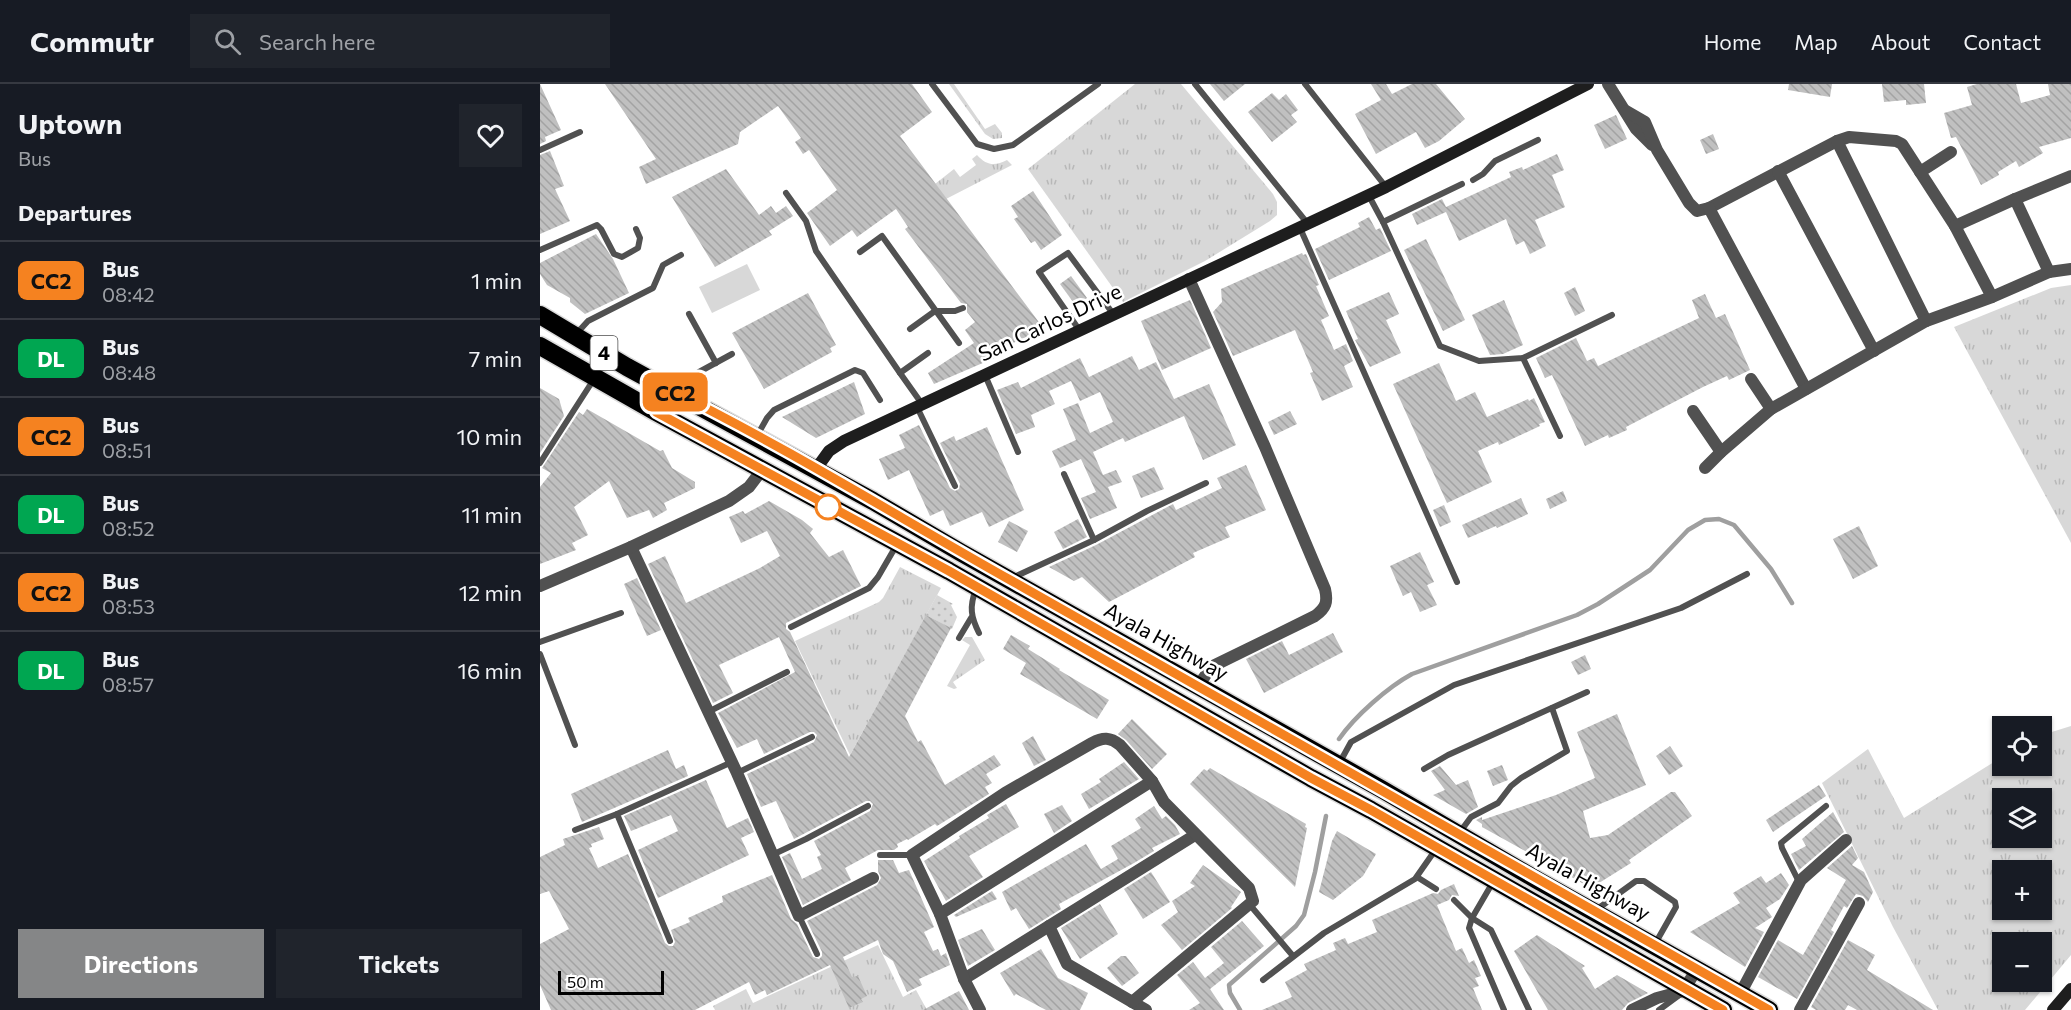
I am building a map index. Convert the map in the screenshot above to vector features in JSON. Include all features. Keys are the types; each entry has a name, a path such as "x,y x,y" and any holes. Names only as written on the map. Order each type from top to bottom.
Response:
{"highway":[{"name":"Ayala Highway","path":"540,315 668,389 757,436 1199,685 1769,1010"},
{"name":"4","path":"540,346 976,587 1723,1010"},
{"path":"656,412 668,389"},
{"path":"1311,778 1331,761"}],"street":[{"name":"San Carlos Drive","path":"816,469 829,451 836,446 984,374 1080,332 1369,196 1588,84"},
{"path":"1608,84 1636,129 1657,150 1692,208 1697,211 1709,208 1837,141 1849,138 1896,141 1902,144 1955,226 1992,297"},
{"path":"1837,141 1926,321"},
{"path":"1920,172 1952,152"},
{"path":"1778,171 1874,351"},
{"path":"1955,226 2071,176"},
{"path":"2015,199 2049,272"},
{"path":"1709,208 1806,389"},
{"path":"1705,468 1771,409 1926,321 1992,297 2049,272 2071,269"},
{"path":"1189,279 1265,447 1328,600 1324,610 1315,616 1211,667 1199,685"},
{"path":"1751,379 1771,409"},
{"path":"1693,411 1721,452"},
{"path":"540,586 729,501 749,487 762,470"},
{"path":"631,547 734,768 799,916 873,878"},
{"path":"980,1010 964,979 939,914 912,855 1005,793 1104,738 1113,740 1152,781 1164,802 1249,888 1253,901 1132,1002"},
{"path":"939,914 1152,781"},
{"path":"964,979 1195,835"},
{"path":"1740,994 1799,882 1846,840"},
{"path":"1800,1010 1858,903"},
{"path":"1049,926 1067,964 1146,1010"},
{"path":"1632,1010 1686,988 1697,969"},
{"path":"2053,1010 2071,989"}],"lane":[{"path":"932,84 977,144 998,149 1015,144 1098,84"},
{"path":"1196,84 1304,226 1457,582"},
{"path":"1305,84 1386,187"},
{"path":"540,150 580,132"},
{"path":"1473,180 1483,174 1495,161 1538,140"},
{"path":"1383,222 1462,184"},
{"path":"786,193 806,221 816,251 920,406 955,486"},
{"path":"1369,196 1440,346 1479,361 1523,358 1612,315"},
{"path":"540,250 597,225 614,254 622,257 638,248 640,238 636,229"},
{"path":"860,252 882,236 958,343"},
{"path":"1080,332 1039,272 1068,253 1114,315"},
{"path":"574,336 588,321 653,288 663,265 681,255"},
{"path":"910,328 935,311 955,311 963,308"},
{"path":"688,314 716,363"},
{"path":"900,373 928,353"},
{"path":"686,398 699,372 732,354"},
{"path":"1523,358 1560,436"},
{"path":"757,436 774,410 855,370 863,373 880,400"},
{"path":"984,374 1018,452"},
{"path":"540,463 595,378"},
{"path":"1064,474 1094,540"},
{"path":"1009,580 1206,483"},
{"path":"791,627 869,588 897,544"},
{"path":"1331,761 1351,742 1454,685 1681,608 1747,574"},
{"path":"959,638 971,618 976,587"},
{"path":"540,642 621,613"},
{"path":"971,618 980,633"},
{"path":"540,654 575,745"},
{"path":"707,712 787,672"},
{"path":"1424,769 1448,755 1587,692"},
{"path":"1458,834 1471,817 1498,803 1511,786 1521,778 1567,751 1552,708"},
{"path":"575,830 812,737"},
{"path":"772,855 806,840 868,806"},
{"path":"1799,882 1781,843 1826,806"},
{"path":"617,814 670,940"},
{"path":"1263,980 1324,933 1417,877 1436,848"},
{"path":"880,855 912,855"},
{"path":"1417,877 1436,889"},
{"path":"1493,881 1469,926 1470,934 1504,1010"},
{"path":"1594,912 1636,881 1644,881 1675,902 1676,907 1655,945"},
{"path":"1454,900 1472,918 1491,930 1529,1010"},
{"path":"1250,905 1293,956"},
{"path":"799,916 817,954"},
{"path":"1659,1010 1677,998 1686,988"}],"green space":[{"path":"949,84 954,84 985,129 995,124 1002,133 1002,138 993,139 985,134"},
{"path":"1135,84 1181,84 1273,194 1277,202 1277,215 1205,261 1123,302 1028,169"},
{"path":"977,155 988,163 995,164 1007,160 1012,165 946,199 935,184 954,169 960,177 976,165 972,159"},
{"path":"747,264 760,290 712,313 699,287"},
{"path":"2071,285 2071,543 1954,327 2051,288"},
{"path":"900,567 941,588 850,755 795,641 879,602"},
{"path":"937,595 953,604 951,605 957,617 952,629 926,615"},
{"path":"965,637 972,637 985,660 953,682 957,688 954,689 947,686 970,645 962,640"},
{"path":"2071,726 2071,955 2052,978 2052,932 1992,932 1992,992 2040,992 2025,1010 1938,1010 1893,927 1822,783 1868,749 1904,818 1992,763 1992,776 2052,776 2052,732"},
{"path":"878,945 903,997 916,990 927,1010 715,1010 713,1006 746,989 753,1003"}],"building":[{"path":"540,84 561,130 545,137 546,141 540,144"},
{"path":"605,84 912,84 932,112 900,136 1044,329 995,351 999,356 934,384 928,373 974,343 965,330 975,322 967,312 967,304 961,303 905,229 908,227 896,209 857,237 852,230 830,246 807,213 837,190 809,150 803,154 795,142 801,138 778,106 740,132 738,144 646,184 639,167 656,159"},
{"path":"1210,84 1245,84 1224,101"},
{"path":"1371,84 1386,84 1392,94 1412,84 1436,84 1465,119 1439,141 1425,148 1416,132 1376,154 1355,114 1381,100"},
{"path":"1789,84 1832,84 1830,97 1788,90"},
{"path":"1882,84 1924,84 1926,103 1906,105 1906,100 1884,102"},
{"path":"1977,84 2016,84 2021,103 2050,95 2048,84 2071,84 2071,138 2039,147 2043,153 2019,167 2016,161 1998,172 1999,175 1981,185 1956,137 1951,138 1944,113 1972,105 1967,87"},
{"path":"1272,93 1279,100 1286,94 1298,110 1291,115 1297,122 1272,142 1248,112"},
{"path":"1616,115 1627,139 1605,149 1594,125"},
{"path":"1713,134 1719,149 1706,154 1700,140"},
{"path":"550,151 564,186 555,189 570,221 540,234 540,155"},
{"path":"1557,154 1564,170 1552,175 1565,207 1535,220 1546,246 1530,254 1524,241 1516,245 1506,219 1459,241 1446,212 1417,225 1412,214 1442,199 1446,207 1511,177 1509,172 1522,167 1523,170"},
{"path":"726,169 759,215 771,206 776,213 786,206 793,216 769,231 772,235 715,267 672,197"},
{"path":"1033,191 1062,235 1041,250 1035,241 1031,243 1014,219 1018,217 1011,206"},
{"path":"1369,217 1376,230 1380,228 1391,251 1329,280 1315,249 1360,227 1358,223"},
{"path":"596,234 613,259 629,293 585,314 570,302 570,298 547,285 540,274 540,263"},
{"path":"1426,239 1465,320 1443,331 1404,250"},
{"path":"1302,253 1306,254 1319,285 1316,286 1329,316 1321,320 1334,350 1346,344 1353,361 1344,366 1353,387 1322,401 1310,373 1313,372 1295,330 1233,356 1213,312 1222,302 1221,289"},
{"path":"1071,276 1087,298 1076,306 1060,284"},
{"path":"1575,287 1585,311 1575,316 1564,293"},
{"path":"1389,292 1399,314 1386,320 1401,353 1370,367 1355,340 1358,339 1346,311"},
{"path":"808,293 836,345 830,348 832,352 764,389 732,333"},
{"path":"1705,294 1716,318 1725,314 1750,370 1729,380 1727,376 1703,387 1626,427 1627,430 1609,438 1608,435 1585,446 1552,375 1545,378 1536,358 1576,338 1587,361 1594,358 1598,366 1699,318 1692,300"},
{"path":"1190,300 1211,348 1162,370 1141,321"},
{"path":"1504,300 1523,345 1503,354 1490,355 1472,315"},
{"path":"1132,356 1139,370 1156,362 1174,399 1209,384 1236,445 1203,460 1184,416 1125,442 1123,438 1093,452 1103,475 1116,470 1122,482 1108,487 1117,508 1090,519 1081,498 1096,492 1081,459 1060,468 1052,451 1076,440 1063,409 1078,403 1090,433 1113,422 1100,392 1080,401 1071,381 1049,391 1055,404 1031,415 1035,427 1016,434 997,390 1018,382 1021,388 1080,358 1089,377"},
{"path":"1439,363 1456,401 1475,392 1487,417 1534,398 1545,422 1499,445 1498,442 1478,451 1492,482 1447,503 1393,384"},
{"path":"854,382 865,414 816,438 782,417"},
{"path":"540,388 559,399 564,416 540,453"},
{"path":"587,409 660,451 663,450 672,468 695,482 695,488 664,503 667,510 653,518 649,510 627,518 609,481 574,507 588,535 572,543 576,550 540,564 540,487 551,473 542,468 579,412 583,415"},
{"path":"1290,411 1297,424 1274,435 1268,422"},
{"path":"919,425 950,488 955,491 959,489 960,484 940,443 954,436 956,441 987,427 1024,510 989,527 982,512 950,526 943,510 930,516 909,470 888,480 879,459 905,448 899,435"},
{"path":"1246,465 1266,510 1225,527 1230,537 1193,553 1195,557 1109,602 1082,577 1074,581 1049,567 1173,504 1176,510 1222,488 1217,478"},
{"path":"1154,467 1164,489 1141,498 1132,476"},
{"path":"1563,491 1567,501 1550,509 1546,499"},
{"path":"1521,498 1528,514 1468,538 1462,525"},
{"path":"769,501 813,529 810,533 829,557 843,550 861,586 786,623 786,629 790,632 849,757 926,615 951,628 905,716 918,742 921,740 945,785 994,755 1001,765 986,774 992,783 985,787 989,794 937,826 935,824 897,844 898,847 894,850 878,850 845,868 851,880 803,905 782,857 790,853 802,879 822,869 817,857 821,855 814,841 870,811 873,804 866,801 794,839 776,801 761,807 747,774 814,742 817,735 810,732 764,754 757,739 737,748 718,713 795,672 779,637 719,665 733,693 713,703 648,564 665,556 686,603 760,568 780,556 767,531 741,543 729,517 743,511 745,514"},
{"path":"1444,505 1451,522 1440,527 1433,510"},
{"path":"1078,519 1087,537 1063,549 1054,532"},
{"path":"1009,521 1028,531 1017,552 998,542"},
{"path":"1859,526 1878,566 1853,579 1833,539"},
{"path":"1420,552 1434,582 1427,585 1437,605 1420,612 1411,592 1403,596 1390,566"},
{"path":"637,578 661,630 647,636 624,584"},
{"path":"1333,633 1343,652 1264,693 1246,659 1282,641 1289,655"},
{"path":"1011,635 1030,646 1028,649 1059,670 1109,700 1097,719 1020,674 1026,663 1003,649"},
{"path":"1585,655 1591,669 1578,675 1571,662"},
{"path":"1617,714 1646,785 1583,811 1590,838 1608,835 1671,792 1675,792 1692,816 1629,860 1631,863 1591,888 1482,827 1482,824 1476,820 1556,795 1595,778 1577,732"},
{"path":"1132,719 1167,754 1152,769 1118,734"},
{"path":"1033,736 1046,760 1034,766 1022,743"},
{"path":"1670,746 1683,766 1669,775 1656,756"},
{"path":"668,750 676,769 684,765 688,776 582,822 571,794"},
{"path":"1124,762 1139,779 1089,809 1081,794 1101,782 1099,779"},
{"path":"1502,765 1508,780 1493,786 1487,771"},
{"path":"1440,766 1456,785 1468,780 1478,807 1466,814 1433,795 1445,790 1431,771"},
{"path":"1210,768 1306,824 1295,887 1190,784 1204,769 1207,771"},
{"path":"706,780 727,828 748,818 754,832 741,838 749,855 658,898 638,850 678,831 671,815 631,831 624,816"},
{"path":"1819,785 1826,796 1773,832 1766,820"},
{"path":"1006,804 1019,827 969,856 983,877 946,901 924,861 989,818 987,815"},
{"path":"1062,805 1072,821 1054,833 1044,814"},
{"path":"1154,806 1162,819 1166,816 1180,834 1152,848 1154,851 1134,863 1059,904 1061,909 1029,929 1016,908 1011,911 1002,892 1086,844 1101,869 1118,859 1111,846 1141,828 1135,819"},
{"path":"1833,812 1844,832 1799,870 1791,854 1806,846 1802,839"},
{"path":"599,827 604,839 591,844 592,847 589,848 598,868 628,854 665,943 669,946 673,946 675,942 671,930 690,922 688,918 723,902 722,896 772,875 791,919 797,924 813,957 819,959 822,952 807,921 877,885 881,878 878,871 878,860 893,860 899,873 909,870 934,927 924,932 933,951 938,949 941,956 946,953 950,965 919,979 922,985 907,992 893,961 883,954 878,940 843,957 852,977 858,976 867,996 861,999 863,1002 849,1008 830,965 767,995 765,990 755,995 749,982 695,1010 551,1010 540,985 540,944 569,929 549,891 540,894 540,857 565,845 563,839"},
{"path":"1337,831 1376,854 1363,876 1333,900 1319,892 1332,841"},
{"path":"1852,846 1858,858 1852,865 1864,872 1873,892 1868,902 1863,896 1856,894 1847,908 1844,906 1831,930 1834,932 1797,999 1758,977 1778,940 1803,955 1846,880 1827,868"},
{"path":"1203,865 1241,892 1232,908 1182,950 1161,925 1178,912 1172,901 1195,886 1190,883"},
{"path":"1151,872 1170,902 1143,919 1124,889"},
{"path":"1781,873 1789,885 1780,899 1766,908 1772,917 1755,928 1764,932 1745,967 1690,932 1740,903 1733,893 1761,876 1766,883"},
{"path":"1454,884 1459,896 1452,895 1449,900 1437,905 1456,951 1462,948 1469,963 1474,960 1481,976 1475,978 1479,986 1473,988 1482,1010 1262,1010 1292,997 1285,982 1307,970 1304,964 1336,950 1333,943 1345,938 1348,944 1377,932 1372,920 1433,893 1438,894 1441,890"},
{"path":"992,891 997,899 956,917 954,915"},
{"path":"1100,904 1118,934 1080,959 1061,928"},
{"path":"1242,921 1264,946 1210,989 1224,1010 1189,1010 1200,1003 1177,975 1193,962 1205,978 1224,963 1211,947"},
{"path":"982,929 995,950 968,966 958,940"},
{"path":"1537,935 1585,966 1582,968 1595,989 1617,975 1648,993 1628,1003 1622,1010 1548,1010 1514,951"},
{"path":"1848,940 1875,955 1867,970 1933,1010 1857,1010 1848,1005 1845,1010 1816,1010 1811,1007"},
{"path":"1041,949 1058,978 1088,993 1080,1010 1046,1010 1016,994 1014,996 1000,973"},
{"path":"1121,956 1126,956 1139,973 1122,986 1107,968"},
{"path":"959,991 969,1010 923,1010"}],"waterway":[{"path":"1339,739 1383,694 1412,674 1577,615 1598,604 1650,570 1688,530 1705,520 1719,519 1734,525 1771,569 1792,603"},
{"path":"1240,1010 1230,993 1229,985 1296,926 1304,915 1326,816"}],"bus line":[{"name":"CC2","path":"1723,1010 949,571 656,412 668,389 873,501 1769,1010"}]}
